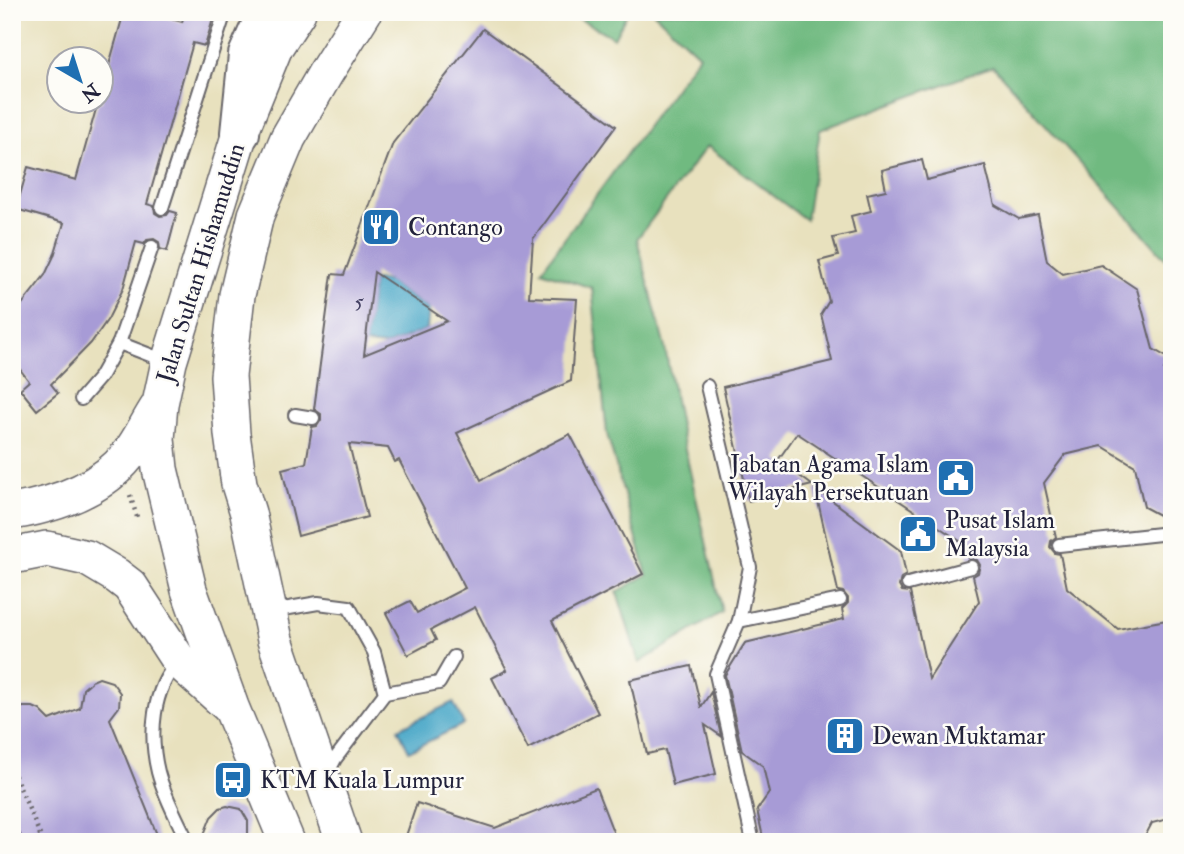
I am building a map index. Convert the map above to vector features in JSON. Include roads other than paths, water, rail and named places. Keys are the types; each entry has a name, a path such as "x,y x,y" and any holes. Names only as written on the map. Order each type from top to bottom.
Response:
{"main road":[{"path":"240,133 248,55 267,12"},
{"name":"Jalan Sultan Hishamuddin","path":"287,842 231,707 189,590 170,516 158,439 160,404 169,362 240,133 275,47 298,12"},
{"name":"Jalan Sultan Hishamuddin","path":"344,842 322,784 268,612 248,513 239,484 228,376 237,295 256,215 288,138 324,74 364,12"},
{"path":"12,512 47,506 79,492 116,466 128,454 160,404"},
{"path":"12,556 47,549 87,558 130,586 179,661 231,707"}],"lane":[{"path":"162,208 225,12"},
{"path":"81,399 100,377 120,343 152,247"},
{"path":"120,343 169,362"},
{"path":"707,386 750,567 739,621 716,674 753,842"},
{"path":"295,415 313,418"},
{"path":"1059,545 1160,534"},
{"path":"908,584 971,567"},
{"path":"739,621 840,600"},
{"path":"268,612 318,603 349,607 374,652 385,694"},
{"path":"322,784 335,758 385,694 439,683 454,657"},
{"path":"179,661 163,681 154,728 158,770 186,838"}],"water":[{"path":"373,280 388,281 429,309 427,329 386,346 365,344"},
{"path":"453,702 464,724 409,751 398,729"}],"railway":[{"path":"12,824 20,842"}],"place":[{"name":"Contango","path":"381,227"},
{"name":"Jabatan Agama Islam Wilayah Persekutuan","path":"956,478"},
{"name":"Pusat Islam Malaysia","path":"918,534"},
{"name":"Dewan Muktamar","path":"845,736"},
{"name":"KTM Kuala Lumpur","path":"233,780"}]}
